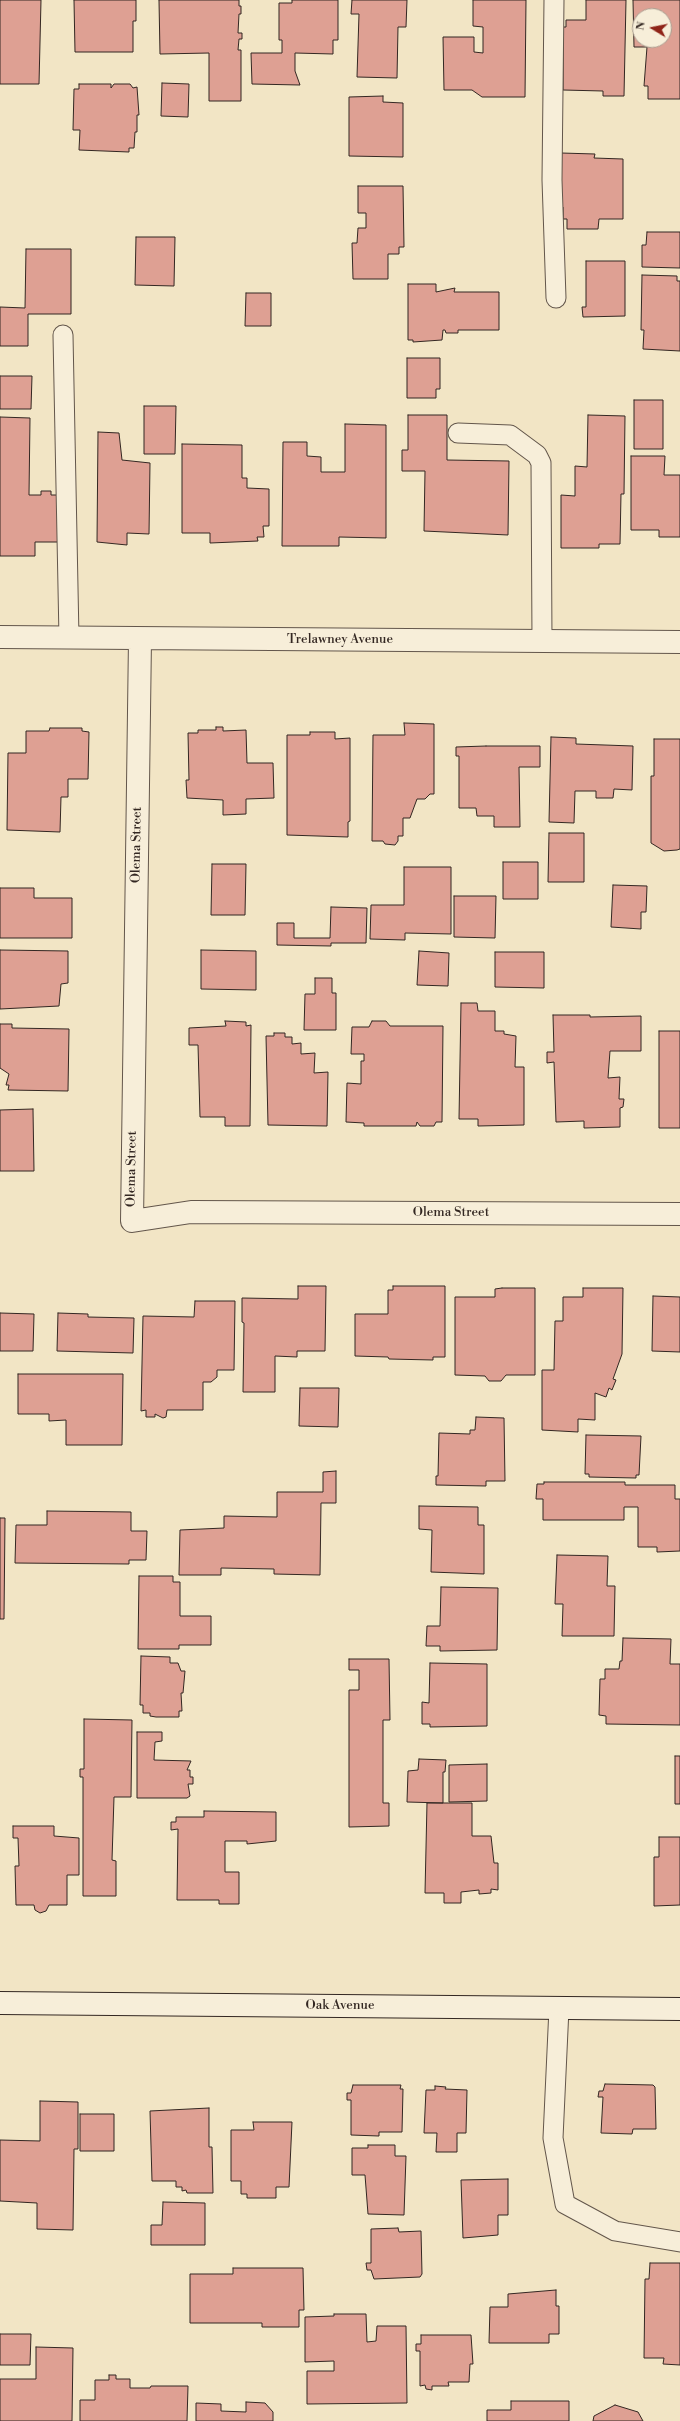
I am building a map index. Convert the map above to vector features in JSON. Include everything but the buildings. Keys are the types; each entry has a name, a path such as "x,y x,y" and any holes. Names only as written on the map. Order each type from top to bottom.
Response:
{"street":[{"name":"Trelawney Avenue","path":"0,637 680,642"},
{"name":"Olema Street","path":"140,639 132,1221 191,1212 680,1214"},
{"name":"Oak Avenue","path":"0,2003 680,2009"}],"lane":[{"path":"554,0 552,180 556,298"},
{"path":"63,335 69,638"},
{"path":"458,433 510,435 537,455 541,463 542,641"},
{"path":"559,2008 553,2138 565,2204 615,2231 680,2242"}]}
